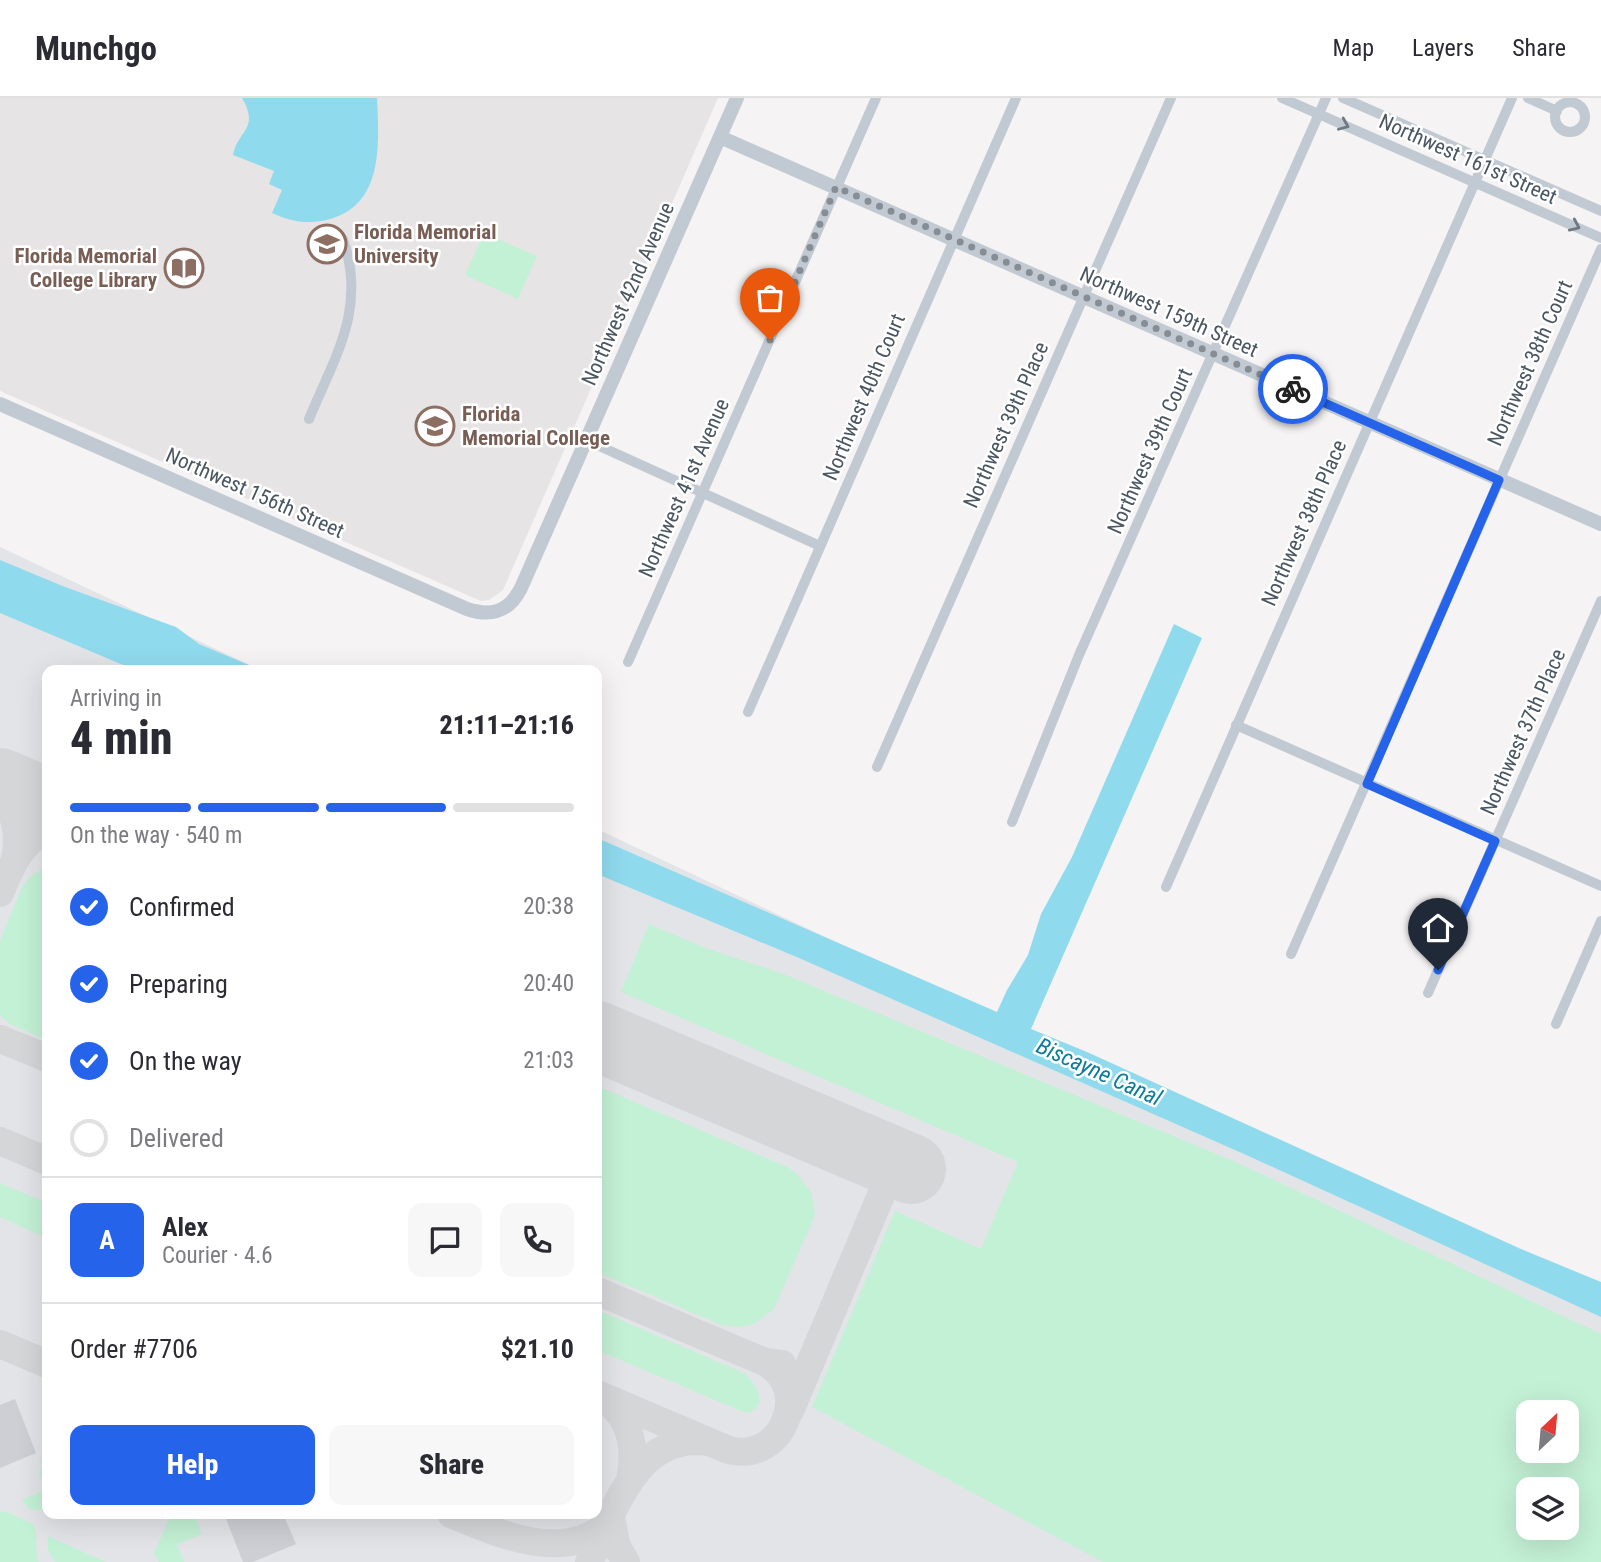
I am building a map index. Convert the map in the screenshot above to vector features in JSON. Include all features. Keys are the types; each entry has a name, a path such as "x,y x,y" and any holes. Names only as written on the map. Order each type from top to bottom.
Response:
{"street":[{"name":"Northwest 42nd Avenue","path":"496,612 509,606 519,593 737,98"},
{"name":"Northwest 41st Avenue","path":"628,662 876,98"},
{"name":"Northwest 40th Court","path":"748,712 1016,98"},
{"name":"Northwest 39th Place","path":"877,767 1171,98"},
{"name":"Northwest 161st Street","path":"1282,98 1601,237"},
{"name":"Northwest 39th Court","path":"1012,822 1079,655 1326,98"},
{"name":"Northwest 161st Street","path":"1343,98 1601,211"},
{"name":"Northwest 38th Place","path":"1166,887 1512,98"},
{"path":"1528,98 1557,111"},
{"name":"Northwest 159th Street","path":"720,137 1601,524"},
{"path":"309,419 348,324 353,299 351,263 342,239"},
{"name":"Northwest 38th Court","path":"1291,954 1601,249"},
{"name":"Northwest 156th Street","path":"0,404 467,609 479,613 496,612"},
{"path":"586,440 820,546"},
{"name":"Northwest 37th Place","path":"1428,993 1601,601"},
{"path":"1236,726 1601,886"},
{"path":"1556,1024 1601,920"}],"shaded area":[{"name":"Florida Memorial University","path":"0,98 718,98 503,590 489,600 481,601 0,391"},
{"path":"0,547 249,665 42,665 42,1519 602,1519 602,831 1601,1304 1601,1562 0,1562"}],"green space":[{"path":"484,233 537,256 518,299 465,275"},
{"path":"42,869 42,1038 10,1024 0,1015 0,941 22,887 29,878"},
{"path":"649,924 708,949 781,973 1238,1163 1601,1334 1601,1562 1103,1562 812,1407 895,1211 981,1249 1018,1162 621,992"},
{"path":"602,1088 787,1167 796,1173 811,1192 815,1215 774,1309 754,1324 741,1327 721,1325 602,1274"},
{"path":"0,1183 42,1201 42,1236 0,1217"},
{"path":"602,1312 746,1374 759,1399 750,1413 602,1352"},
{"path":"42,1491 40,1510 27,1507 22,1500"},
{"path":"0,1512 7,1512 33,1524 39,1562 0,1562"},
{"path":"169,1519 196,1519 202,1534 177,1544 184,1562 159,1562 154,1554"},
{"path":"48,1536 106,1562 55,1562 48,1550"}],"water":[{"path":"242,98 377,98 375,170 360,200 348,211 322,221 300,222 272,213 282,190 269,184 274,171 233,155 248,123 249,116"},
{"path":"0,560 65,587 176,627 199,644 249,665 123,665 0,613"},
{"name":"Biscayne Canal","path":"1174,624 1202,638 1031,1029 1521,1249 1601,1282 1601,1317 1244,1154 799,958 602,876 602,840 997,1012 1028,955 1041,914 1072,857"}],"building":[{"path":"15,1399 36,1453 0,1468 0,1405"},
{"path":"226,1519 285,1519 296,1544 253,1562 243,1562"}],"taxiway":[{"path":"0,792 15,823 15,858"},
{"path":"0,893 23,849 42,833"},
{"path":"0,1039 42,1056"},
{"path":"0,1141 42,1159"},
{"path":"790,1411 895,1162"},
{"path":"602,1293 765,1362 782,1364"},
{"path":"0,1344 42,1362"},
{"path":"602,1396 726,1449 745,1452 762,1447 775,1437 784,1423 789,1407 788,1390 780,1375 765,1362"},
{"path":"603,1399 620,1415 630,1435 630,1480"},
{"path":"589,1562 619,1499 645,1462 662,1450 682,1442 706,1442"},
{"path":"611,1517 617,1547 626,1562"},
{"path":"464,1519 509,1536 550,1543 570,1542 588,1537 605,1526"}],"runway":[{"path":"0,783 42,801"},
{"path":"602,1038 911,1169"}],"way so far":[{"path":"770,340 836,187 1293,389"}],"place":[{"name":"Florida Memorial University","path":"327,244"},
{"name":"Florida Memorial College Library","path":"184,268"},
{"name":"Florida Memorial College","path":"435,426"}],"route":[{"path":"1293,389 1499,480 1367,784 1495,841 1438,970"}]}
